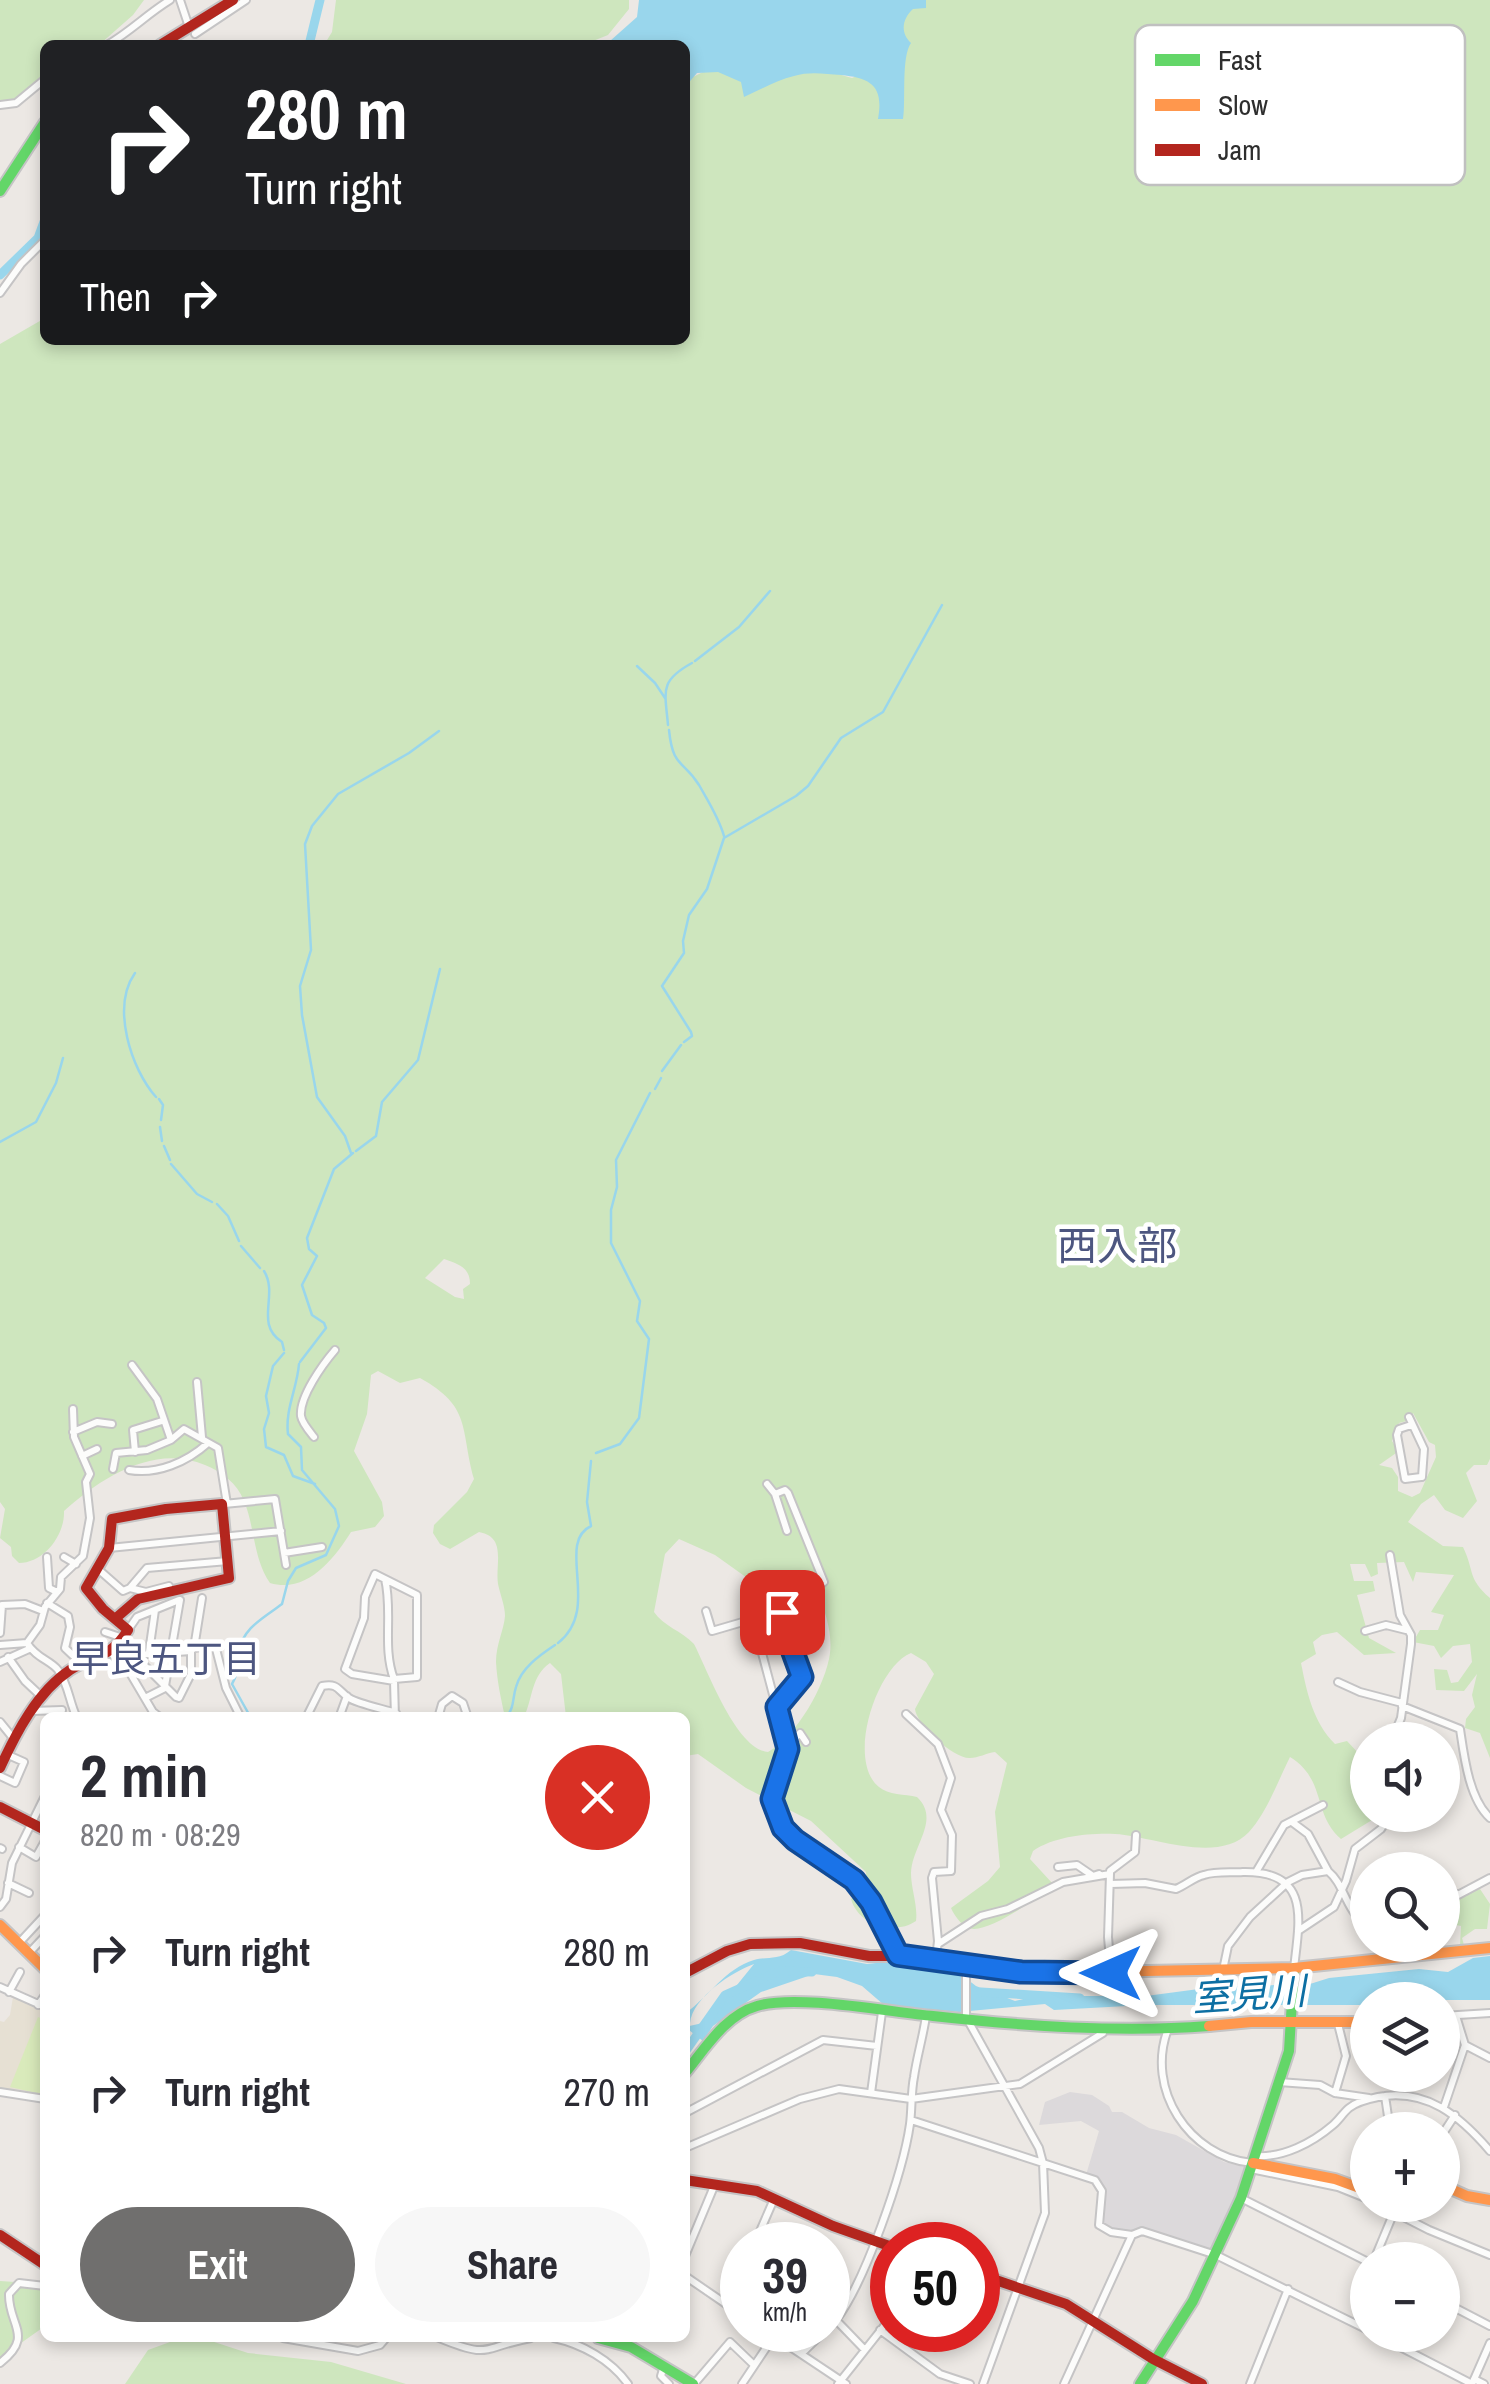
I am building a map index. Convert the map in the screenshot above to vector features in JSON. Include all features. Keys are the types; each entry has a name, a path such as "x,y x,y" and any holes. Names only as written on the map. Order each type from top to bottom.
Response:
{"main road":[{"path":"170,40 233,0"},
{"path":"0,191 40,130"},
{"path":"0,1768 12,1738 60,1676 112,1654 124,1637 116,1618 102,1609 86,1588 109,1548 112,1519 225,1504 230,1578 138,1598 116,1618"},
{"path":"0,1807 40,1828"},
{"path":"0,1925 40,1964"},
{"path":"690,1970 727,1950 750,1944 800,1942 848,1954 936,1958 966,1966 1021,1972 1294,1972 1366,1962"},
{"path":"1460,1951 1490,1948"},
{"path":"1140,2384 1193,2301 1241,2198 1279,2082 1293,2020 1294,1972"},
{"path":"690,2066 729,2021 755,2006 786,2001 1104,2028 1168,2029 1293,2020 1350,2023"},
{"path":"1253,2163 1350,2184"},
{"path":"690,2180 740,2186 870,2239"},
{"path":"1460,2193 1490,2200"},
{"path":"0,2235 40,2262"},
{"path":"1000,2282 1066,2304 1202,2384"},
{"path":"613,2342 631,2347 693,2384"}],"street":[{"path":"117,40 170,0"},
{"path":"180,0 196,40"},
{"path":"191,29 219,0"},
{"path":"191,29 246,0"},
{"path":"0,105 16,103 40,83"},
{"path":"0,292 40,245"},
{"path":"314,1438 301,1417 302,1411 314,1378 334,1350"},
{"path":"132,1365 157,1399 171,1440"},
{"path":"196,1382 200,1386 198,1414 205,1440"},
{"path":"0,1662 28,1646 61,1577 84,1556 90,1518 86,1482 90,1474 73,1432 73,1409"},
{"path":"135,1452 132,1430 162,1420"},
{"path":"1410,1421 1424,1448 1423,1478 1405,1479 1397,1435 1410,1421"},
{"path":"73,1432 97,1422 112,1424"},
{"path":"113,1469 116,1453 135,1452 171,1440 184,1429 205,1440 218,1448 225,1504 274,1498 286,1566"},
{"path":"128,1470 156,1471 195,1453 205,1440"},
{"path":"82,1456 98,1448"},
{"path":"767,1484 787,1531"},
{"path":"706,1612 712,1631 779,1614 824,1582 788,1492 774,1494"},
{"path":"109,1548 280,1531"},
{"path":"284,1553 322,1548"},
{"path":"1390,1555 1400,1615 1408,1630 1410,1656 1400,1722"},
{"path":"64,1556 76,1564"},
{"path":"47,1557 49,1588 57,1592"},
{"path":"130,1588 147,1568 228,1561"},
{"path":"98,1568 123,1590 146,1592 170,1586"},
{"path":"375,1574 385,1579 414,1592 418,1600 417,1677 394,1680 346,1670 364,1618 364,1598 375,1574"},
{"path":"385,1579 391,1602 388,1664 394,1680 396,1712"},
{"path":"106,1632 124,1637 134,1655 179,1698 191,1674 202,1598"},
{"path":"124,1637 137,1617 180,1600 165,1688"},
{"path":"0,1633 2,1606 45,1607 68,1616 70,1627 65,1648 82,1664"},
{"path":"149,1652 155,1610"},
{"path":"777,1707 802,1677 779,1614"},
{"path":"753,1619 788,1746"},
{"path":"1365,1631 1386,1625 1408,1630"},
{"path":"0,1645 28,1646 56,1668 72,1696 75,1712"},
{"path":"134,1655 215,1645 226,1688 238,1712"},
{"path":"112,1654 156,1712"},
{"path":"8,1657 42,1698"},
{"path":"1338,1682 1460,1729 1462,1752 1474,1789 1484,1814 1490,1818"},
{"path":"308,1712 322,1686 339,1686 347,1696 389,1712"},
{"path":"145,1698 165,1688"},
{"path":"342,1712 347,1696"},
{"path":"440,1712 442,1704 452,1696 463,1703 466,1712"},
{"path":"370,1712 372,1704"},
{"path":"31,1710 62,1712"},
{"path":"906,1714 938,1744 951,1778 941,1810 952,1835 951,1871 934,1872 932,1878 936,1958"},
{"path":"0,1722 12,1738"},
{"path":"806,1742 800,1733 788,1746 772,1799 783,1828 854,1880 871,1902 898,1955"},
{"path":"0,1776 15,1783 24,1762 6,1754"},
{"path":"1256,1872 1256,1866 1284,1825 1323,1805"},
{"path":"0,1906 6,1899 19,1847 40,1807"},
{"path":"1292,1822 1308,1834 1335,1876 1350,1912"},
{"path":"1298,1931 1334,1906 1355,1849 1377,1832"},
{"path":"1058,1867 1077,1865 1092,1876 1110,1872 1134,1854 1136,1835"},
{"path":"19,1847 36,1856 40,1849"},
{"path":"1223,1970 1228,1946 1250,1917 1288,1882 1328,1870"},
{"path":"938,1944 981,1916 1008,1909 1064,1882 1110,1872"},
{"path":"1110,1872 1111,1973"},
{"path":"1111,1884 1145,1883 1176,1889 1199,1876 1256,1872 1280,1876 1293,1890 1298,1931 1294,1972"},
{"path":"1460,1894 1490,1878"},
{"path":"8,1883 28,1894"},
{"path":"19,1944 40,1919"},
{"path":"29,1953 40,1941"},
{"path":"966,1966 967,2018 1039,2148 1043,2163 1045,2214 984,2384"},
{"path":"9,1992 20,1972"},
{"path":"0,1987 40,2006"},
{"path":"871,2094 882,2012"},
{"path":"1460,2016 1490,2013"},
{"path":"882,2222 910,2120 926,2014"},
{"path":"1336,2093 1346,2056 1338,2024"},
{"path":"690,2146 808,2096 839,2089 911,2099 1020,2084 1102,2033 1104,2028"},
{"path":"1168,2029 1160,2060 1162,2076 1182,2126 1195,2140 1222,2156 1350,2191"},
{"path":"1444,2107 1465,2045 1460,2029"},
{"path":"690,2110 824,2040 878,2046"},
{"path":"1465,2045 1490,2058"},
{"path":"1279,2082 1320,2086 1370,2099"},
{"path":"0,2092 40,2098"},
{"path":"1385,2096 1387,2112"},
{"path":"1253,2163 1294,2149 1337,2122 1350,2107 1370,2099 1419,2097 1451,2112"},
{"path":"910,2120 1096,2180 1102,2190 1099,2224 1111,2232 1142,2231 1216,2255 1350,2321"},
{"path":"1460,2120 1490,2151"},
{"path":"690,2244 716,2182"},
{"path":"764,2222 774,2198"},
{"path":"1241,2198 1350,2251"},
{"path":"1421,2222 1490,2256"},
{"path":"1064,2384 1132,2234"},
{"path":"850,2301 870,2251"},
{"path":"690,2279 720,2300"},
{"path":"0,2363 19,2338 9,2294 19,2283 40,2285"},
{"path":"1250,2384 1288,2289"},
{"path":"1460,2310 1490,2326"},
{"path":"850,2334 864,2349"},
{"path":"304,2342 358,2352 383,2342"},
{"path":"450,2342 476,2352 519,2342"},
{"path":"579,2342 628,2384"},
{"path":"693,2384 730,2342 754,2364"},
{"path":"799,2352 841,2383 870,2342"},
{"path":"1472,2382 1490,2343"},
{"path":"742,2384 763,2352"},
{"path":"910,2352 940,2374 970,2384"},
{"path":"1411,2352 1472,2382 1484,2384"},
{"path":"664,2367 661,2376 669,2384"},
{"path":"931,2384 940,2374"}],"shaded area":[{"path":"13,1997 40,2008 40,2096 0,2089 0,2021 10,2015"},
{"path":"1070,2092 1092,2095 1112,2112 1122,2112 1149,2128 1176,2135 1224,2162 1248,2168 1213,2253 1143,2228 1127,2233 1101,2224 1104,2188 1096,2178 1086,2175 1099,2131 1081,2121 1039,2125 1045,2102"}],"green space":[{"path":"0,0 144,0 105,40 40,40 40,78 18,97 0,100"},
{"path":"336,0 629,0 629,9 608,35 596,40 327,40 332,32"},
{"path":"922,0 1490,0 1490,1459 1487,1465 1474,1465 1466,1473 1477,1501 1463,1518 1445,1510 1434,1495 1421,1504 1408,1522 1443,1546 1463,1547 1475,1580 1490,1598 1490,1758 1480,1733 1465,1728 1475,1707 1472,1695 1477,1674 1464,1691 1436,1690 1434,1669 1447,1670 1451,1683 1458,1682 1472,1662 1470,1644 1453,1646 1441,1658 1434,1646 1413,1642 1420,1630 1438,1630 1444,1615 1431,1612 1454,1575 1416,1572 1413,1582 1404,1562 1377,1563 1378,1574 1371,1577 1365,1564 1350,1564 1354,1581 1373,1581 1375,1591 1357,1595 1369,1638 1396,1653 1364,1655 1337,1632 1313,1642 1316,1654 1301,1663 1321,1726 1335,1744 1347,1741 1350,1744 1352,1832 1341,1839 1332,1829 1310,1776 1290,1757 1261,1815 1236,1842 1203,1848 1105,1834 1051,1842 1033,1851 1030,1859 1053,1884 1005,1918 974,1929 960,1922 951,1908 988,1881 1000,1867 995,1812 1007,1763 995,1752 963,1757 929,1731 915,1709 934,1674 926,1662 911,1653 887,1676 869,1715 865,1737 869,1774 879,1787 917,1797 926,1815 911,1873 916,1921 898,1928 878,1925 861,1916 851,1899 867,1885 866,1872 811,1821 746,1788 698,1754 690,1755 690,1712 565,1712 561,1674 550,1663 536,1681 526,1712 504,1712 496,1662 505,1616 498,1584 497,1545 479,1532 450,1549 440,1544 433,1533 434,1525 467,1492 474,1479 456,1409 420,1378 400,1383 378,1371 371,1375 367,1414 354,1451 382,1502 384,1516 375,1527 351,1532 328,1563 307,1579 283,1585 270,1583 260,1564 241,1495 223,1475 186,1459 148,1461 94,1487 64,1511 61,1529 51,1546 28,1562 19,1563 12,1556 11,1547 0,1538 5,1509 0,1502 0,344 40,321 40,345 690,345 690,78 709,69 788,74 827,71 852,78 861,74 900,18","holes":["444,1259 465,1270 470,1284 463,1289 464,1299 425,1278","1413,1413 1429,1442 1435,1445 1436,1457 1420,1493 1412,1497 1398,1491 1398,1477 1392,1468 1379,1465 1399,1451 1392,1441 1399,1423 1410,1420","679,1539 715,1555 757,1585 806,1579 825,1613 830,1653 816,1694 799,1723 768,1752 756,1748 734,1724 694,1644 654,1612 665,1554"]},
{"path":"1480,1889 1490,1904 1487,1929 1475,1929 1462,1938 1464,1945 1460,1946 1461,1926 1460,1897"},
{"path":"38,2017 40,2094 10,2087"},
{"path":"0,2281 40,2284 40,2330 0,2358"},
{"path":"170,2342 214,2342 248,2353 331,2362 406,2384 125,2384 148,2350"}],"water":[{"path":"639,0 926,0 926,8 913,9 904,26 911,43 905,68 903,119 878,119 877,91 860,78 800,74 744,97 741,82 718,72 697,73 690,81 690,40 611,40 637,17"},
{"path":"791,1950 867,1964 925,1962 959,1973 976,1986 1015,2001 1040,1995 1069,1999 1146,1996 1214,1987 1310,1984 1329,1978 1419,1969 1448,1972 1473,1958 1490,1956 1490,2000 1460,2000 1460,1982 1350,1982 1350,2005 1145,2005 1054,2010 1045,2004 959,2012 884,2005 862,1986 814,1974 761,1992 713,2026 703,2041 690,2031 690,2026 707,2022 754,1964 709,1992 726,1976 744,1964 782,1956"}],"waterway":[{"name":"室見川","path":"310,40 320,0"},
{"name":"室見川","path":"0,275 40,233"},
{"path":"695,661 739,627 770,591"},
{"path":"684,1042 692,1036 691,1032 662,986 684,953 689,915 707,889 724,838 796,796 808,786 841,738 883,712 942,605"},
{"path":"668,725 666,688 674,676 692,663"},
{"path":"637,666 665,698"},
{"path":"669,730 676,758 699,785 724,836"},
{"path":"351,1153 345,1136 317,1097 302,1015 300,986 311,950 305,844 312,826 338,794 439,731"},
{"path":"356,1151 376,1136 382,1102 418,1060 440,969"},
{"path":"135,973 125,1003 127,1037 139,1071 156,1097"},
{"path":"662,1071 681,1045"},
{"path":"0,1142 36,1122 56,1083 63,1058"},
{"path":"655,1089 661,1078"},
{"path":"596,1453 620,1444 639,1418 649,1339 637,1321 640,1301 611,1243 611,1210 617,1187 616,1160 650,1093"},
{"path":"159,1099 163,1105 161,1120"},
{"path":"160,1127 162,1141"},
{"path":"164,1146 170,1160"},
{"path":"300,1362 326,1328 312,1315 302,1285 317,1256 309,1249 307,1238 334,1169 353,1153"},
{"path":"171,1164 197,1194 212,1202"},
{"path":"217,1204 228,1216 239,1241"},
{"path":"241,1246 260,1268"},
{"path":"264,1271 269,1290 269,1327 284,1350"},
{"path":"284,1353 273,1366 266,1396 266,1447 284,1455 293,1476 315,1484"},
{"path":"248,1712 232,1684 241,1644 255,1624 282,1604 296,1568 326,1555 339,1526 335,1509 302,1470 301,1447 288,1434 299,1364"},
{"path":"558,1643 571,1629 577,1613 577,1547 581,1535 591,1526 587,1502 591,1461"},
{"path":"510,1712 522,1674 555,1645"},
{"name":"室見川","path":"690,2045 725,1995 779,1971 812,1972"},
{"name":"室見川","path":"981,1992 1080,1998"},
{"path":"577,2342 585,2346"}],"traffic: fast":[{"path":"0,191 40,130"},
{"path":"1140,2384 1193,2301 1241,2198 1289,2051 1294,1968"},
{"path":"690,2067 735,2017 774,2003 818,2003 1071,2027 1209,2026"},
{"path":"613,2342 631,2347 693,2384"}],"traffic: slow":[{"path":"0,1925 40,1964"},
{"path":"1096,1972 1294,1968 1490,1948"},
{"path":"1209,2026 1350,2022"},
{"path":"1253,2163 1350,2184"},
{"path":"1460,2193 1490,2200"}],"traffic: jam":[{"path":"168,40 233,0"},
{"path":"0,1768 20,1727 47,1690 70,1670 108,1651 128,1630 103,1609 86,1588 109,1548 112,1519 222,1504 229,1578 138,1599 116,1618"},
{"path":"0,1807 40,1827"},
{"path":"690,1970 750,1944 800,1943 869,1956 915,1956 1021,1972 1096,1972"},
{"path":"690,2181 757,2191 870,2239"},
{"path":"0,2235 40,2262"},
{"path":"1000,2282 1066,2304 1153,2359 1202,2384"}],"district":[{"name":"西入部","path":"1117,1245"},
{"name":"早良五丁目","path":"166,1658"}],"route":[{"path":"782,1612 779,1614 802,1677 777,1707 788,1749 772,1799 783,1828 795,1840 854,1880 871,1902 898,1955 1021,1972 1111,1973"}]}
